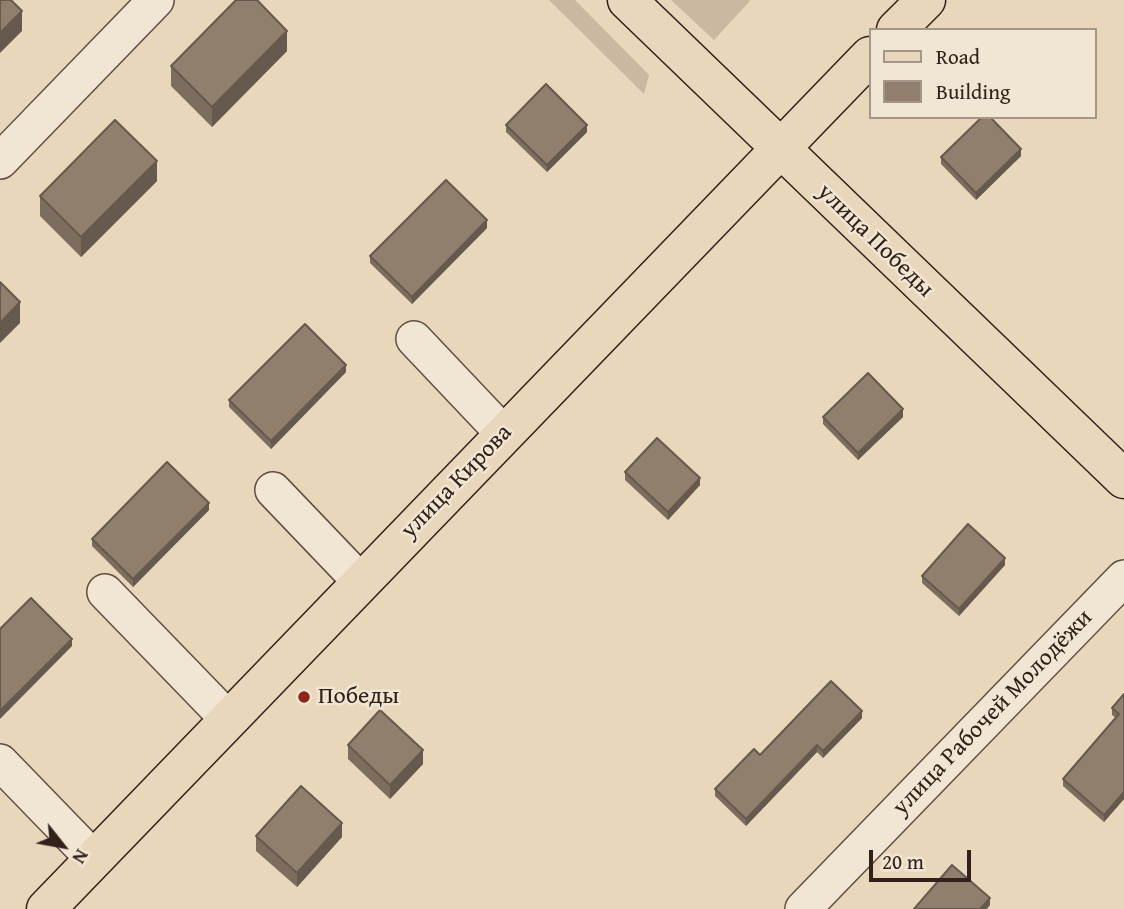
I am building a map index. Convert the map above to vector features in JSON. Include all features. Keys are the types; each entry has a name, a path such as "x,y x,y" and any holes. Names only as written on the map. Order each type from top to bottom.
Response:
{"main road":[{"name":"улица Победы","path":"627,0 1124,480"},
{"path":"899,28 926,0"},
{"name":"улица Кирова","path":"46,909 869,57"}],"street":[{"path":"0,161 156,0"},
{"path":"414,339 504,434"},
{"path":"273,490 361,582"},
{"name":"улица Рабочей Молодёжи","path":"803,909 1124,578"},
{"path":"105,592 229,720"},
{"path":"0,762 94,859"}],"shaded area":[{"path":"549,0 575,0 649,75 644,94"},
{"path":"671,0 749,0 750,1 714,40"}],"building":[{"path":"0,0 11,0 22,11 0,33"},
{"path":"236,0 257,0 287,31 212,107 171,66"},
{"path":"546,84 587,125 547,165 506,125"},
{"path":"980,119 992,119 1021,149 976,193 941,157"},
{"path":"115,120 157,161 81,237 40,196"},
{"path":"446,180 487,220 412,297 370,256"},
{"path":"0,282 20,302 0,323"},
{"path":"305,324 346,365 271,441 229,400"},
{"path":"868,373 903,409 858,453 823,417"},
{"path":"657,438 700,478 668,512 625,472"},
{"path":"167,462 209,503 133,579 92,539"},
{"path":"968,524 1005,558 959,609 922,576"},
{"path":"31,598 72,639 0,711 0,629"},
{"path":"831,681 862,711 823,751 817,745 746,819 715,789 754,749 760,755"},
{"path":"1124,694 1124,792 1104,815 1063,779 1119,714 1112,708"},
{"path":"380,710 423,750 390,785 348,745"},
{"path":"301,786 342,823 297,873 256,836"},
{"path":"952,865 990,898 980,909 914,909"}],"place":[{"name":"Победы","path":"304,697"}]}
